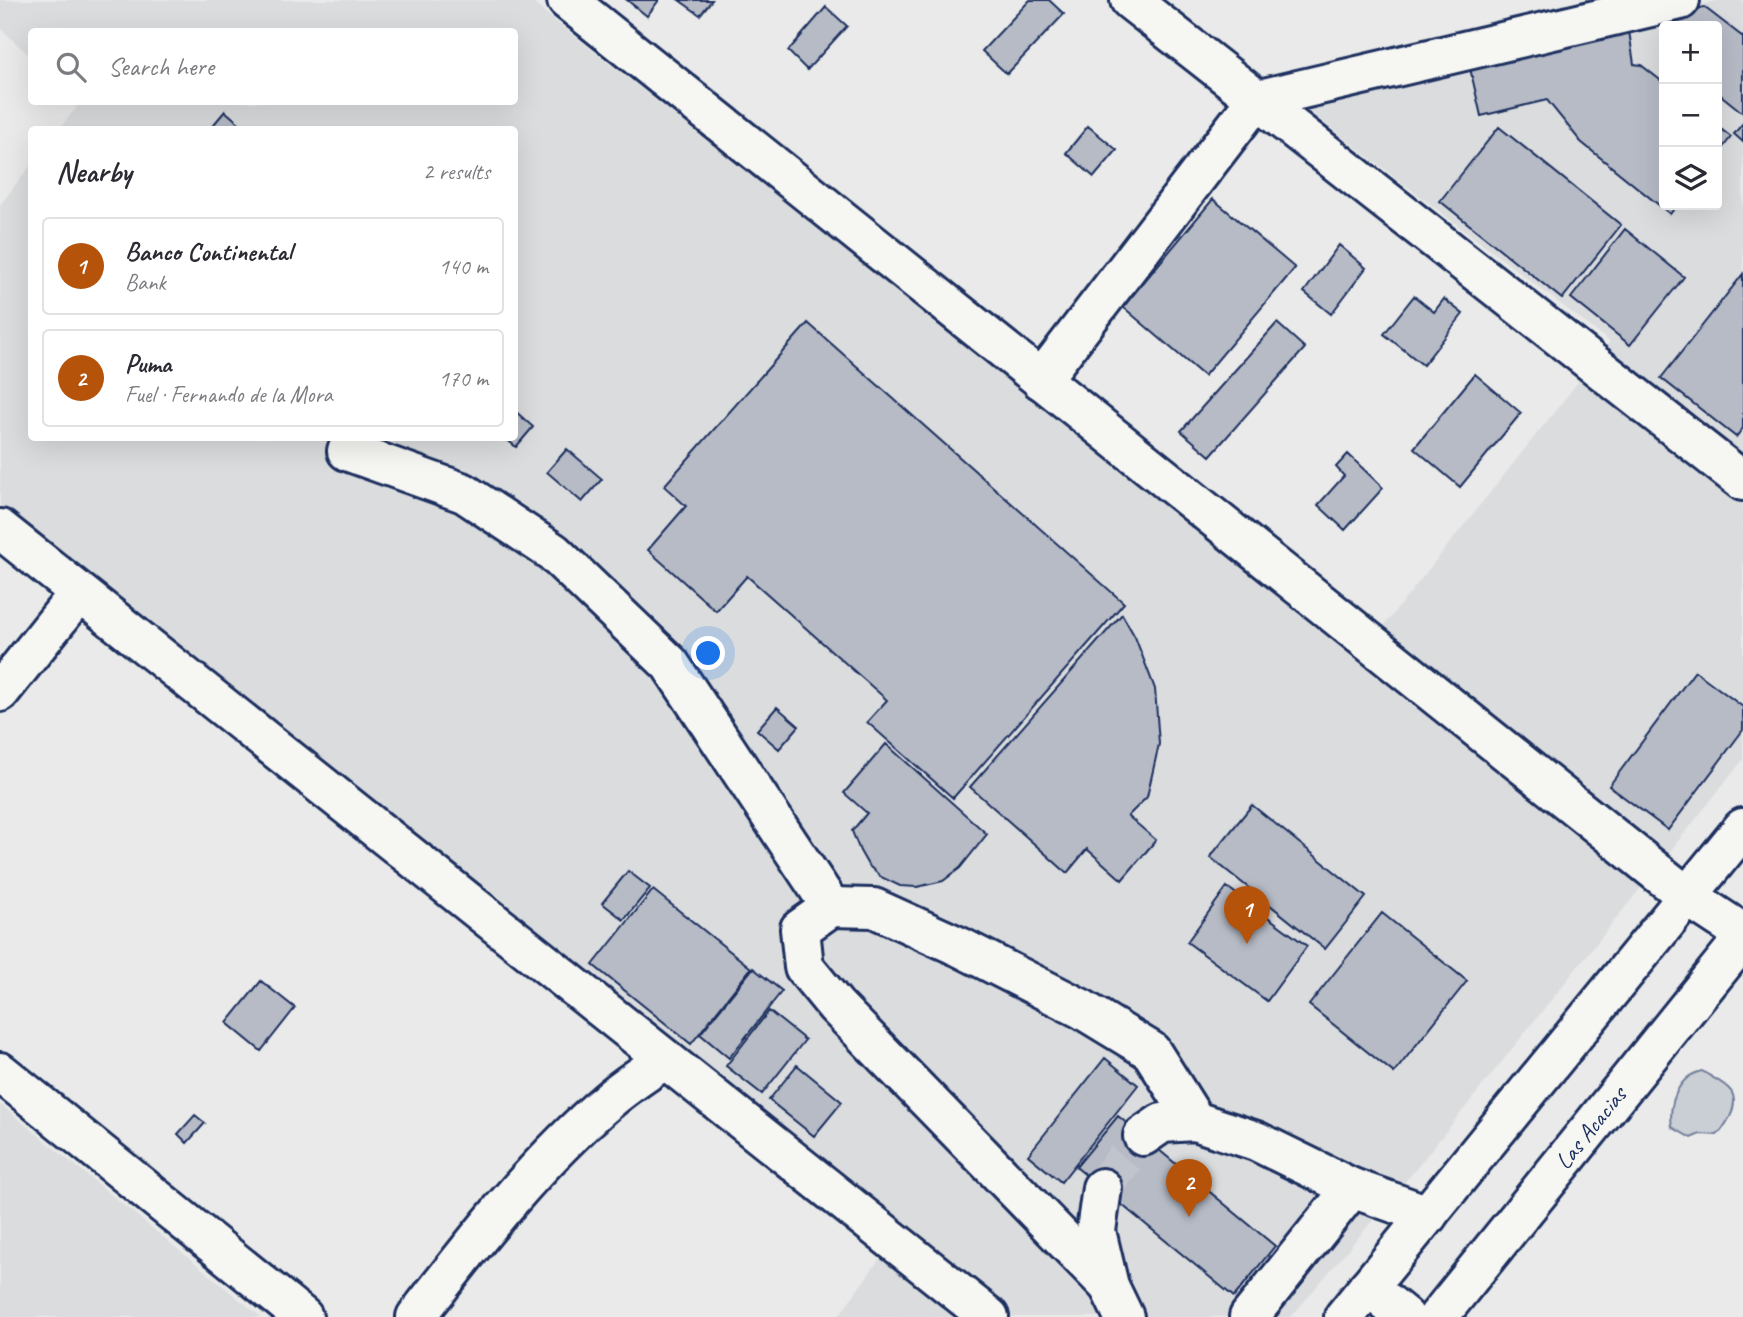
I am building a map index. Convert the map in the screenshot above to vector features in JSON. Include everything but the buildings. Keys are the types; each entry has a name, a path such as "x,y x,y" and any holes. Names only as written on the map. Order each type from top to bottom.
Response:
{"main road":[{"path":"567,0 1688,897 1743,933"},
{"path":"1130,0 1743,481"},
{"path":"1159,0 1219,71"},
{"path":"1041,380 1256,100 1681,0"},
{"path":"347,452 464,493 554,552 670,664 831,907"},
{"path":"0,529 989,1317"},
{"path":"0,692 79,593"},
{"path":"1344,1317 1743,828"},
{"path":"1116,1302 836,1006 804,967 800,929 831,907 874,908 1082,1009 1150,1051 1195,1121"},
{"name":"Las Acacias","path":"1438,1317 1743,939"},
{"path":"416,1317 479,1237 555,1151 610,1100 665,1059"},
{"path":"0,1072 303,1317"},
{"path":"1143,1136 1162,1123 1195,1121 1255,1141 1352,1188 1427,1215"},
{"path":"1102,1188 1096,1231 1116,1302"},
{"path":"1250,1317 1352,1188"},
{"path":"1368,1287 1405,1317"}],"shaded area":[{"path":"0,0 529,0 1359,657 1610,342 1302,106 1720,0 1743,0 1743,760 1415,1170 1291,1317 838,1317 889,1246 0,512 0,205 28,169 28,441 518,441 518,126 61,126 79,105 518,105 518,28 28,28 28,54 0,28"},
{"path":"1702,1071 1728,1088 1734,1099 1733,1107 1730,1117 1717,1135 1700,1134 1691,1138 1672,1127 1673,1100 1687,1079"},
{"path":"0,1104 261,1317 0,1317"}],"tunnel":[{"path":"1102,1188 1143,1136"}],"place":[{"name":"Banco Continental","path":"1247,944"},
{"name":"Puma","path":"1189,1217"}]}
